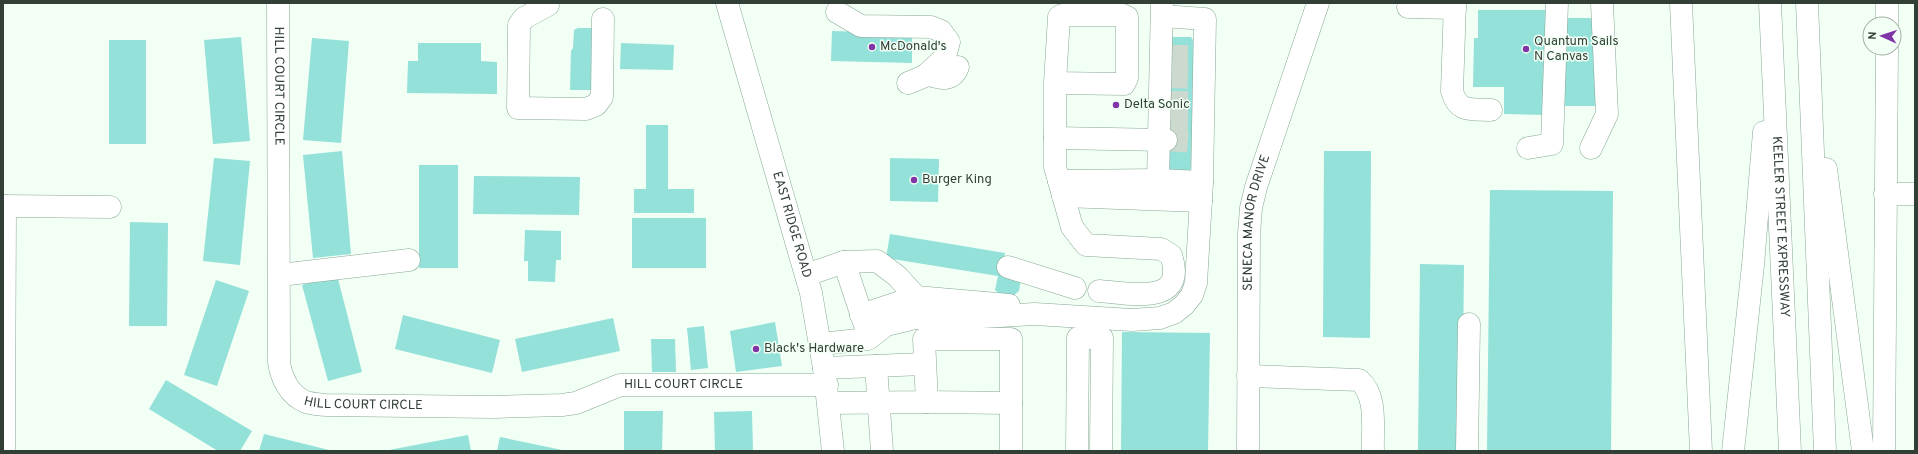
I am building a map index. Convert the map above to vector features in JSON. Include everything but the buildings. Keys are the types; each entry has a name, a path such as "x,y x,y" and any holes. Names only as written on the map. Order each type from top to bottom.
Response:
{"main road":[{"name":"HILL COURT CIRCLE","path":"278,3 280,370 294,395 306,402 325,405 493,407 562,405 576,403 620,385 827,385"},
{"name":"EAST RIDGE ROAD","path":"727,3 806,274 821,344 827,385 832,451"},
{"name":"SENECA MANOR DRIVE","path":"1248,451 1249,234 1251,208 1256,187 1318,3"},
{"path":"1528,148 1552,144 1557,3"},
{"path":"1591,148 1607,114 1602,3"},
{"path":"1682,3 1702,451"},
{"name":"KEELER STREET EXPRESSWAY","path":"1770,3 1790,451"},
{"path":"1806,3 1825,451"},
{"path":"1887,3 1887,16"},
{"path":"548,6 524,18 519,25 518,108 586,109 596,105 602,96 603,19"},
{"path":"1408,7 1455,6 1452,91 1455,102 1463,108 1491,110"},
{"path":"821,344 868,339 886,324 915,318 965,318 1041,314 1132,320 1160,318 1174,313 1184,305 1192,296 1196,283 1202,191 1198,133 1199,56 1205,19 1162,10 1164,56 1163,121 1158,180"},
{"path":"837,12 861,26 932,27 941,31 941,63"},
{"path":"1733,451 1753,265 1772,37"},
{"path":"1808,38 1863,451"},
{"path":"1884,451 1887,56"},
{"path":"1055,83 1055,167 1072,227 1086,245 1161,249 1171,255 1174,265 1173,278 1167,289 1156,294 1099,291"},
{"path":"1055,138 1163,121"},
{"path":"1061,189 1158,180 1202,191"},
{"path":"1061,189 1202,191"},
{"path":"1885,194 1915,194"},
{"path":"4,451 4,206 110,207"},
{"path":"280,275 409,260"},
{"path":"806,274 844,262 877,261 897,276 916,297"},
{"path":"844,262 868,339"},
{"path":"1008,267 1046,277 1052,281 1075,288"},
{"path":"1041,314 1052,281"},
{"path":"861,314 916,297 1005,304 1041,314"},
{"path":"1467,451 1469,324"},
{"path":"1077,451 1078,338 1102,338 1101,451"},
{"path":"927,402 924,339 1011,339 1011,451"},
{"path":"827,385 876,366 924,364"},
{"path":"876,366 882,451"},
{"path":"1248,376 1359,380 1367,386 1371,398 1372,451"},
{"path":"827,385 879,402 1011,403"}],"tunnel":[{"path":"1166,56 1193,56"},
{"path":"1166,77 1193,78"},
{"path":"1166,102 1193,102"},
{"path":"1166,123 1193,124"},
{"path":"1166,140 1193,142"}],"place":[{"name":"McDonald's","path":"872,47"},
{"name":"Quantum Sails N Canvas","path":"1526,49"},
{"name":"Delta Sonic","path":"1116,105"},
{"name":"Burger King","path":"914,180"},
{"name":"Black's Hardware","path":"756,349"}]}
